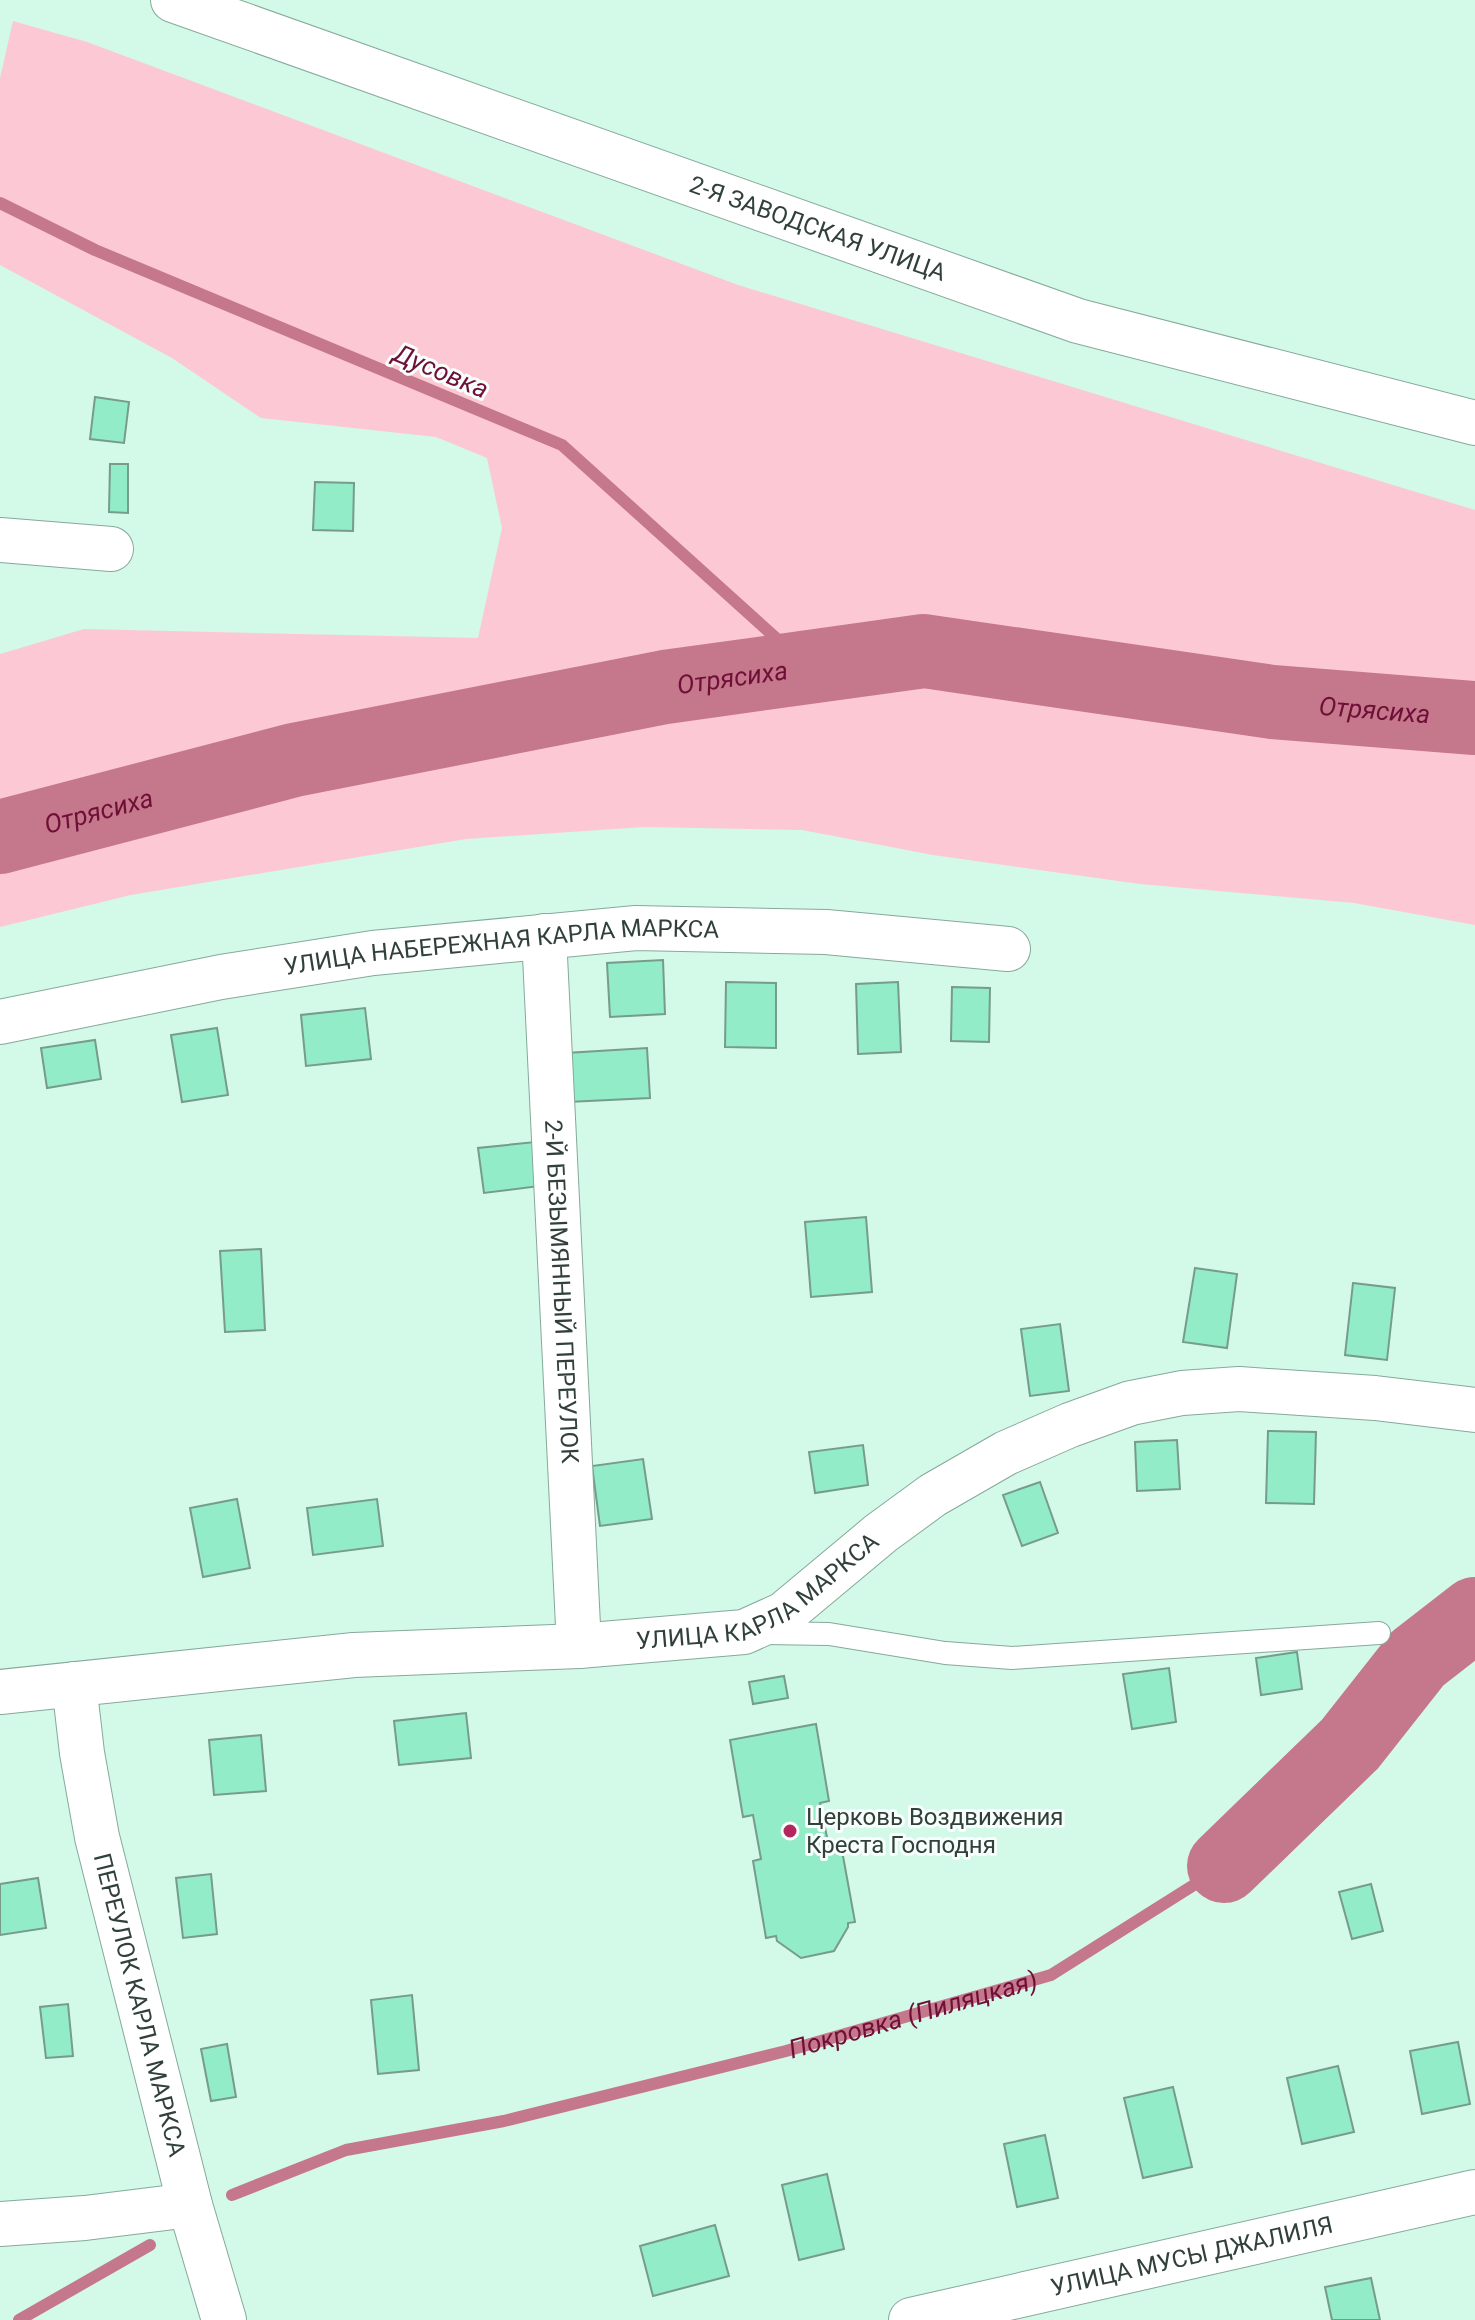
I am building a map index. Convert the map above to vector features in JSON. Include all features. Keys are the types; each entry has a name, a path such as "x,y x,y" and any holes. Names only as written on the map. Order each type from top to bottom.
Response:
{"street":[{"name":"2-Я ЗАВОДСКАЯ УЛИЦА","path":"173,0 1078,321 1475,423"},
{"path":"0,540 111,549"},
{"name":"УЛИЦА НАБЕРЕЖНАЯ КАРЛА МАРКСА","path":"0,1022 206,980 358,955 636,928 826,932 1008,949"},
{"name":"2-Й БЕЗЫМЯННЫЙ ПЕРЕУЛОК","path":"544,936 579,1646"},
{"name":"УЛИЦА КАРЛА МАРКСА","path":"0,1692 354,1655 579,1646 744,1632 784,1614 881,1533 933,1495 1006,1453 1131,1403 1182,1393 1239,1389 1375,1398 1475,1410"},
{"name":"ПЕРЕУЛОК КАРЛА МАРКСА","path":"74,1684 97,1837 190,2205 224,2320"},
{"name":"УЛИЦА МУСЫ ДЖАЛИЛЯ","path":"911,2320 1475,2192"},
{"path":"0,2224 85,2218 190,2205"}],"lane":[{"path":"744,1632 829,1634 945,1653 1012,1658 1379,1633"}],"shaded area":[{"path":"13,21 87,42 738,285 1475,510 1475,925 1354,903 1140,884 933,855 802,830 644,827 466,839 131,895 0,927 0,654 84,629 478,638 502,528 487,458 436,437 261,418 172,358 0,265 0,78"}],"building":[{"path":"95,397 129,402 124,443 90,439"},
{"path":"110,464 128,464 128,513 109,512"},
{"path":"315,482 354,483 353,531 313,530"},
{"path":"663,960 665,1014 610,1017 607,963"},
{"path":"726,982 776,983 776,1048 725,1047"},
{"path":"898,982 901,1052 858,1054 856,984"},
{"path":"952,987 990,988 989,1042 951,1041"},
{"path":"365,1008 371,1059 306,1066 301,1015"},
{"path":"217,1028 228,1095 182,1102 171,1035"},
{"path":"95,1040 101,1079 47,1088 41,1048"},
{"path":"647,1048 650,1098 568,1102 566,1053"},
{"path":"535,1142 540,1186 484,1193 478,1148"},
{"path":"866,1217 872,1292 811,1297 805,1222"},
{"path":"261,1249 265,1330 225,1332 220,1251"},
{"path":"1195,1268 1237,1274 1227,1348 1183,1342"},
{"path":"1353,1283 1395,1288 1387,1360 1345,1355"},
{"path":"1060,1324 1069,1391 1030,1396 1021,1329"},
{"path":"1268,1431 1316,1432 1314,1504 1266,1503"},
{"path":"1177,1440 1180,1489 1137,1491 1135,1442"},
{"path":"863,1445 868,1485 815,1493 809,1452"},
{"path":"643,1459 652,1519 600,1526 592,1466"},
{"path":"1040,1482 1058,1533 1022,1546 1003,1495"},
{"path":"237,1499 250,1568 203,1577 190,1508"},
{"path":"377,1499 383,1546 313,1555 307,1508"},
{"path":"1297,1652 1302,1689 1261,1695 1256,1658"},
{"path":"1169,1668 1176,1722 1132,1729 1123,1674"},
{"path":"784,1676 788,1698 753,1704 749,1682"},
{"path":"466,1713 471,1758 399,1765 394,1721"},
{"name":"Церковь Воздвижения Креста Господня","path":"816,1724 829,1801 820,1803 829,1847 841,1845 855,1922 848,1923 834,1951 801,1958 777,1941 776,1936 766,1938 753,1861 761,1859 753,1815 743,1817 730,1740"},
{"path":"261,1735 266,1791 214,1795 209,1740"},
{"path":"211,1874 217,1934 183,1938 176,1878"},
{"path":"38,1878 46,1928 0,1935 0,1884"},
{"path":"1371,1884 1383,1931 1352,1939 1339,1892"},
{"path":"412,1995 419,2070 378,2074 371,2000"},
{"path":"68,2004 73,2056 46,2058 40,2007"},
{"path":"1458,2042 1470,2104 1422,2114 1410,2051"},
{"path":"227,2044 236,2097 211,2101 201,2049"},
{"path":"1338,2066 1354,2132 1302,2144 1287,2078"},
{"path":"1173,2087 1192,2167 1143,2178 1124,2098"},
{"path":"1045,2135 1058,2198 1017,2207 1004,2144"},
{"path":"827,2174 844,2249 799,2260 782,2185"},
{"path":"715,2225 729,2276 653,2296 640,2246"},
{"path":"1371,2278 1380,2320 1332,2320 1325,2287"}],"waterway":[{"name":"Дусовка","path":"0,203 95,250 562,445 808,667"},
{"name":"Отрясиха","path":"0,837 294,760 665,687 924,651 1272,702 1475,718"},
{"name":"Покровка (Пиляцкая)","path":"1224,1866 1350,1744 1417,1659 1475,1614"},
{"name":"Покровка (Пиляцкая)","path":"232,2195 346,2150 504,2121 786,2051 1051,1975 1224,1866"},
{"name":"Покровка (Пиляцкая)","path":"19,2320 150,2245"}],"place":[{"name":"Церковь Воздвижения Креста Господня","path":"790,1831"}]}
